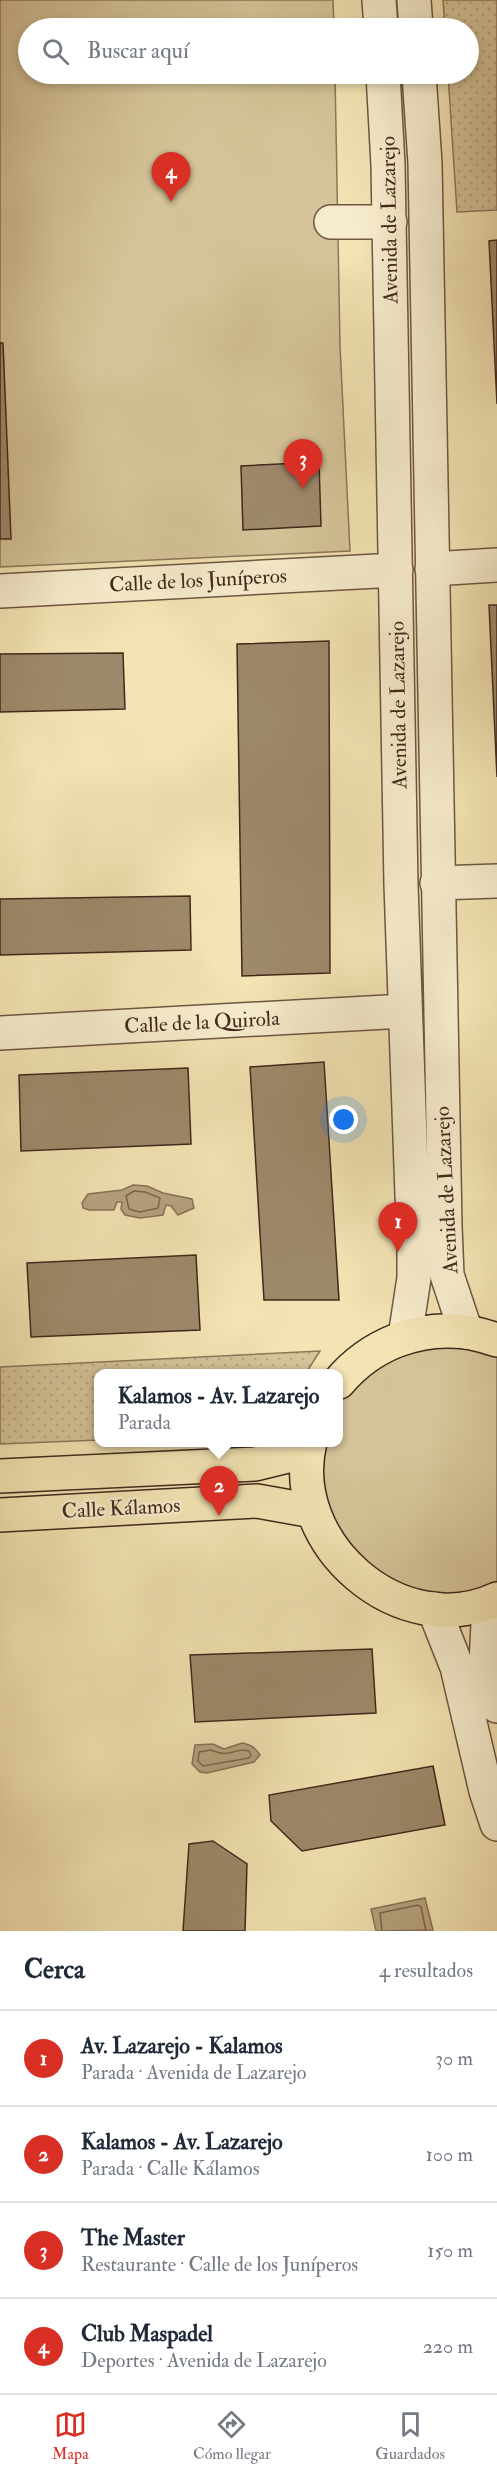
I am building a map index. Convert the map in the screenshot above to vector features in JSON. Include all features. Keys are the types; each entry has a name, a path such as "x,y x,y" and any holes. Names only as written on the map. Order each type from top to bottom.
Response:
{"main road":[{"path":"343,1377 351,1368 376,1350 405,1337 435,1331 466,1332 497,1340"},
{"path":"309,1447 307,1481 313,1511 326,1541 346,1567 372,1588 402,1602 434,1609 462,1608 493,1601"},
{"name":"Calle Kálamos","path":"0,1476 255,1464 309,1447"},
{"name":"Calle Kálamos","path":"0,1515 257,1501 313,1511"}],"street":[{"path":"379,0 380,18"},
{"path":"414,0 415,18"},
{"name":"Avenida de Lazarejo","path":"383,84 390,222 405,1011 414,1251 414,1278 405,1337"},
{"name":"Avenida de Lazarejo","path":"420,84 425,164 437,883 447,1275 466,1332"},
{"path":"331,222 390,222"},
{"path":"432,569 497,565"},
{"name":"Calle de los Juníperos","path":"0,591 396,570"},
{"path":"437,883 497,881"},
{"name":"Calle de la Quirola","path":"0,1033 405,1011"},
{"path":"493,1601 486,1664 497,1706"},
{"path":"434,1609 457,1667 486,1791 497,1824"}],"shaded area":[{"path":"0,0 333,0 334,18 18,18 18,84 335,84 340,346 350,551 0,567"},
{"path":"443,0 497,0 497,210 457,212 449,84 479,84 479,18 444,18"},
{"path":"434,1344 478,1348 497,1356 497,1586 458,1597 413,1593 373,1575 341,1544 323,1504 323,1447 343,1447 343,1398 355,1381 391,1356"},
{"path":"320,1351 309,1369 94,1369 94,1440 0,1444 0,1367"}],"water":[{"path":"133,1185 147,1186 163,1193 192,1199 194,1208 178,1215 171,1206 166,1205 163,1215 140,1218 125,1215 121,1209 122,1202 117,1202 114,1210 83,1208 82,1203 88,1194 122,1190"},
{"path":"242,1743 252,1747 260,1755 254,1762 207,1773 200,1772 192,1764 195,1745 213,1744 224,1749"},
{"path":"425,1898 433,1930 376,1931 371,1909"}],"building":[{"path":"497,240 497,404 489,241"},
{"path":"0,343 3,343 11,539 0,539"},
{"path":"319,462 321,526 243,530 241,466"},
{"path":"489,605 497,605 497,777"},
{"path":"329,641 330,973 242,976 237,644"},
{"path":"123,653 125,709 0,712 0,654"},
{"path":"190,896 191,950 0,955 0,899"},
{"path":"324,1062 339,1300 264,1300 250,1067"},
{"path":"188,1068 191,1144 21,1151 19,1075"},
{"path":"196,1255 200,1330 31,1337 27,1263"},
{"path":"372,1649 376,1713 195,1722 190,1655"},
{"path":"433,1766 445,1825 302,1851 271,1821 269,1795"},
{"path":"213,1841 247,1864 245,1931 183,1931 189,1844"}],"place":[{"name":"Club Maspadel","path":"171,202"},
{"name":"The Master","path":"303,489"},
{"name":"Av. Lazarejo - Kalamos","path":"398,1252"},
{"name":"Kalamos - Av. Lazarejo","path":"219,1516"}]}
